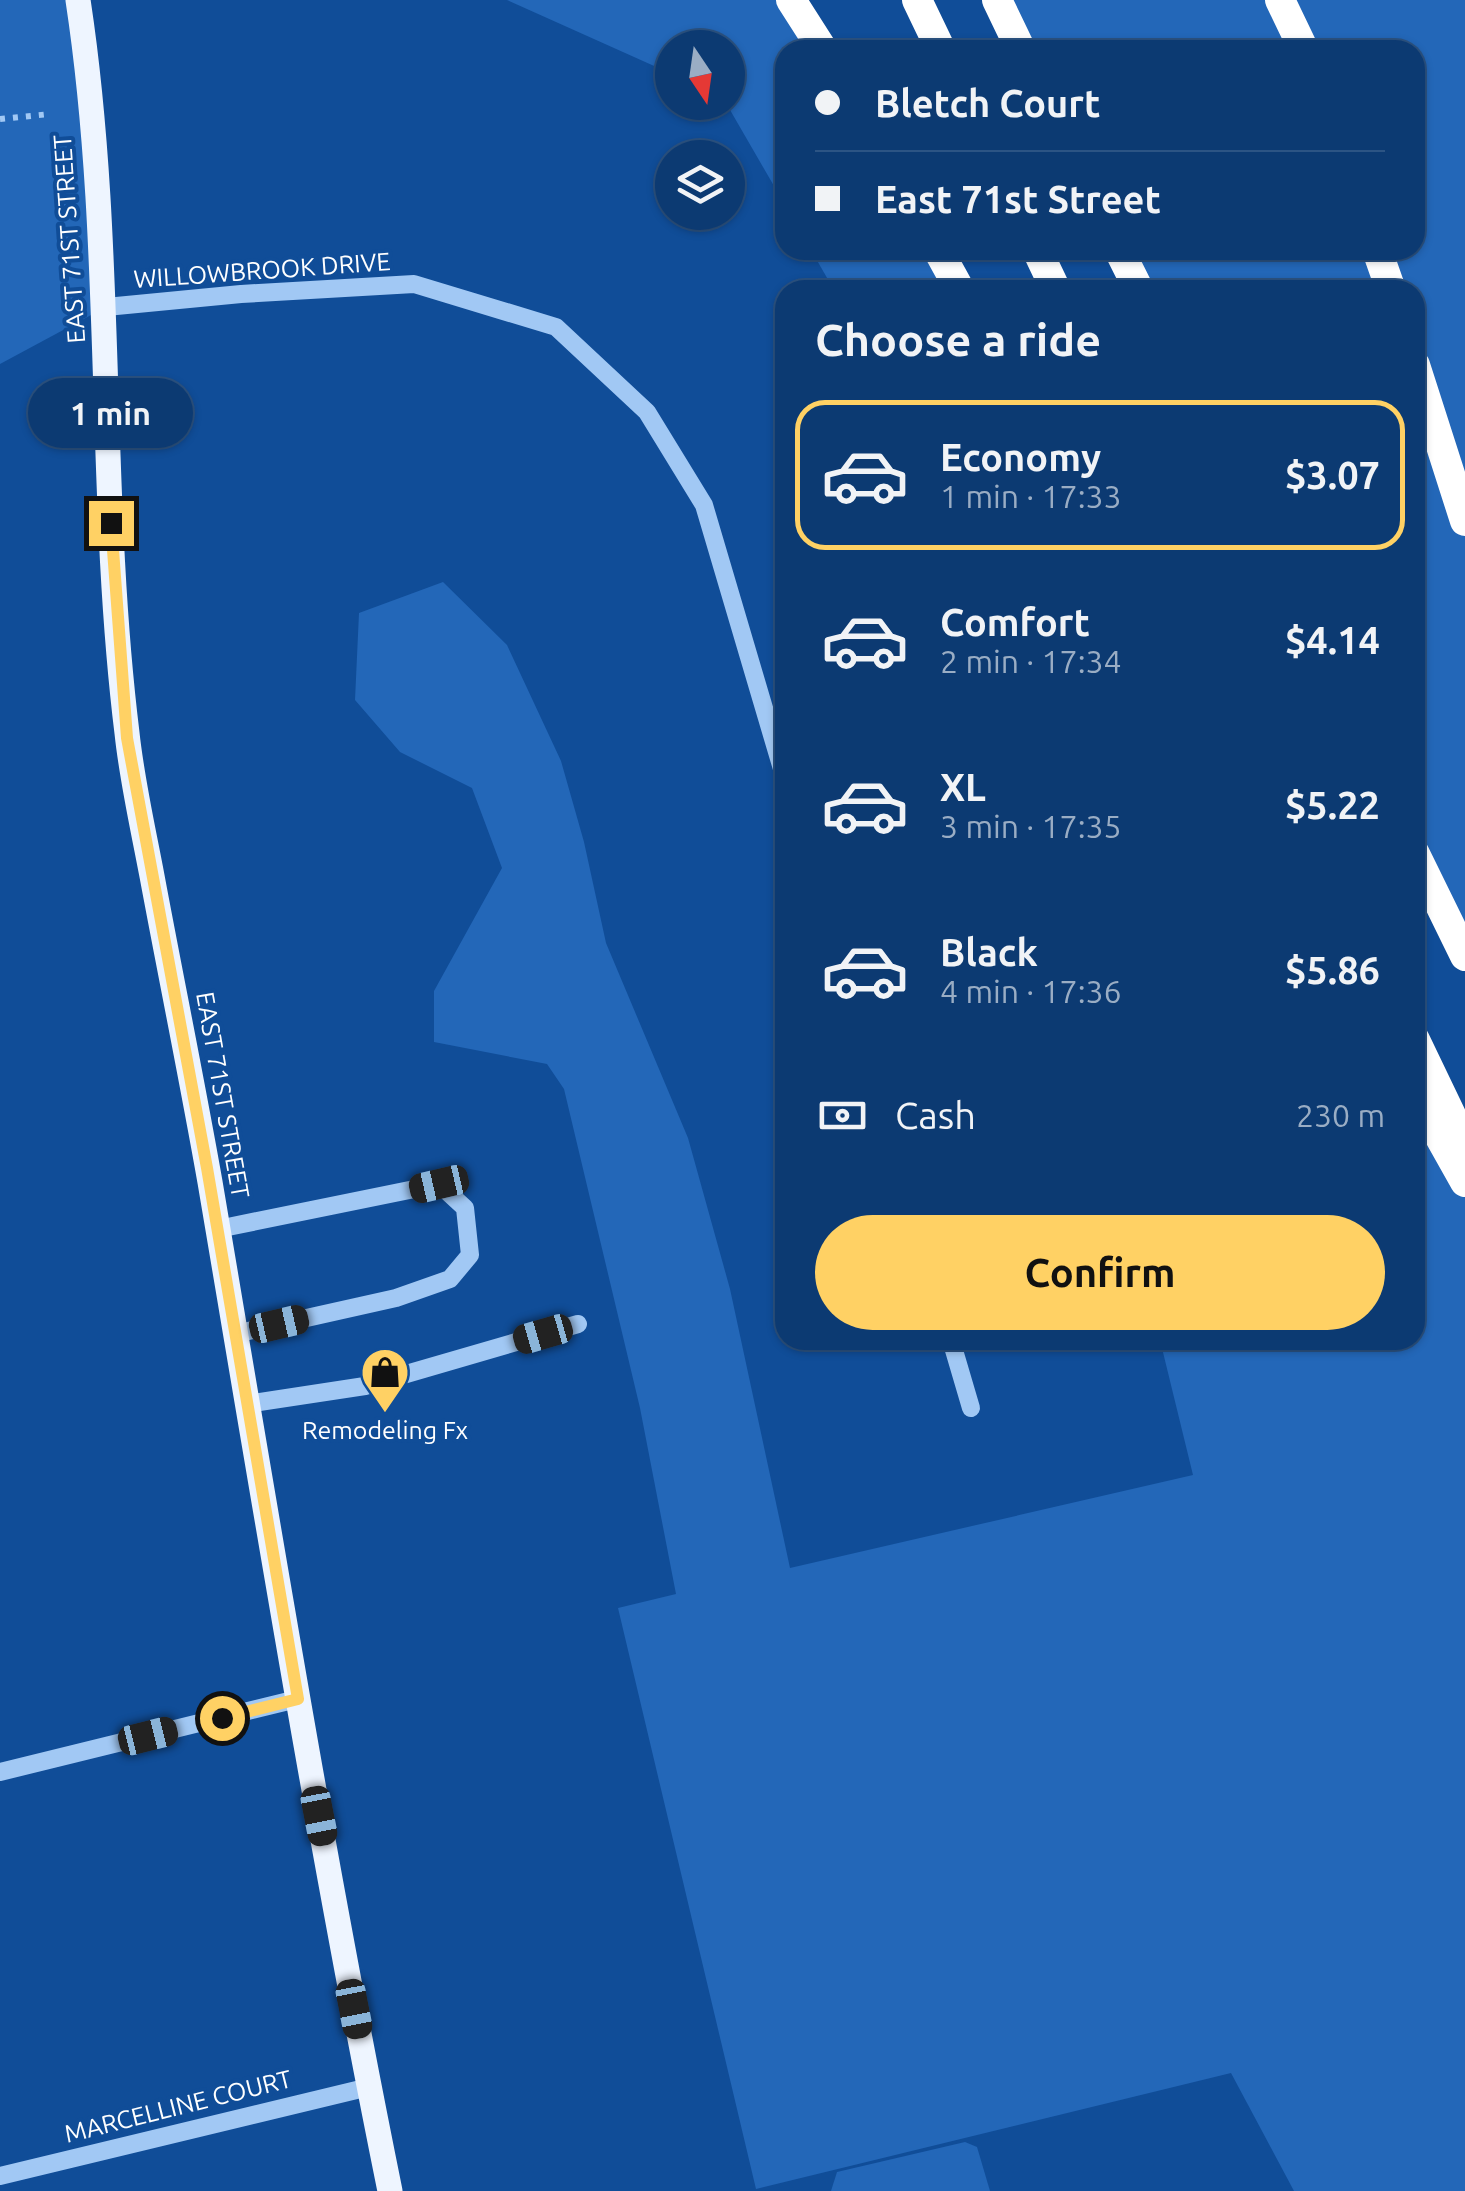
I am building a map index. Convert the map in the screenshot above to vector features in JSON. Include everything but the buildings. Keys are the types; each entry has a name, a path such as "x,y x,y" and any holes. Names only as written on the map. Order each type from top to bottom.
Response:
{"highway":[{"path":"791,0 817,40"},
{"path":"917,0 936,40"},
{"path":"997,0 1016,40"},
{"path":"1280,0 1299,40"},
{"path":"1425,396 1465,522"},
{"path":"1425,874 1465,956"},
{"path":"1425,1061 1465,1144"},
{"path":"1425,1111 1465,1182"}],"main road":[{"name":"EAST 71ST STREET","path":"78,0 89,72 106,307 107,453 127,738 218,1229 368,2087 390,2191"}],"street":[{"name":"WILLOWBROOK DRIVE","path":"106,307 414,284 556,327 647,412 704,505 775,745"},
{"path":"218,1229 439,1184 465,1208 470,1255 450,1278 396,1298 235,1334"},
{"path":"247,1404 365,1386 578,1324"},
{"path":"954,1350 972,1408"},
{"path":"0,1772 298,1699"},
{"name":"MARCELLINE COURT","path":"0,2176 368,2087"}],"path":[{"path":"0,119 50,114"}],"shaded area":[{"path":"0,0 78,0 106,307 0,364"},
{"path":"507,0 791,0 817,40 775,40 775,188 736,120 745,120 745,30 655,30 655,66"},
{"path":"997,0 1465,0 1465,956 1425,874 1425,280 1134,280 1124,260 1425,260 1425,40 1016,40"},
{"path":"817,260 944,260 954,280 828,280"},
{"path":"443,582 507,645 561,761 606,943 688,1138 730,1289 790,1568 1193,1475 1162,1350 1425,1350 1425,1111 1465,1182 1465,2191 1294,2191 1231,2073 756,2189 618,1608 676,1594 640,1408 564,1089 547,1064 434,1042 434,991 502,868 472,788 400,752 355,700 359,613"},
{"path":"965,2142 977,2147 990,2191 831,2191 837,2172"}],"place":[{"name":"Remodeling Fx","path":"385,1414"}],"route":[{"path":"111,523 127,738 207,1168 298,1699 222,1718"}]}
